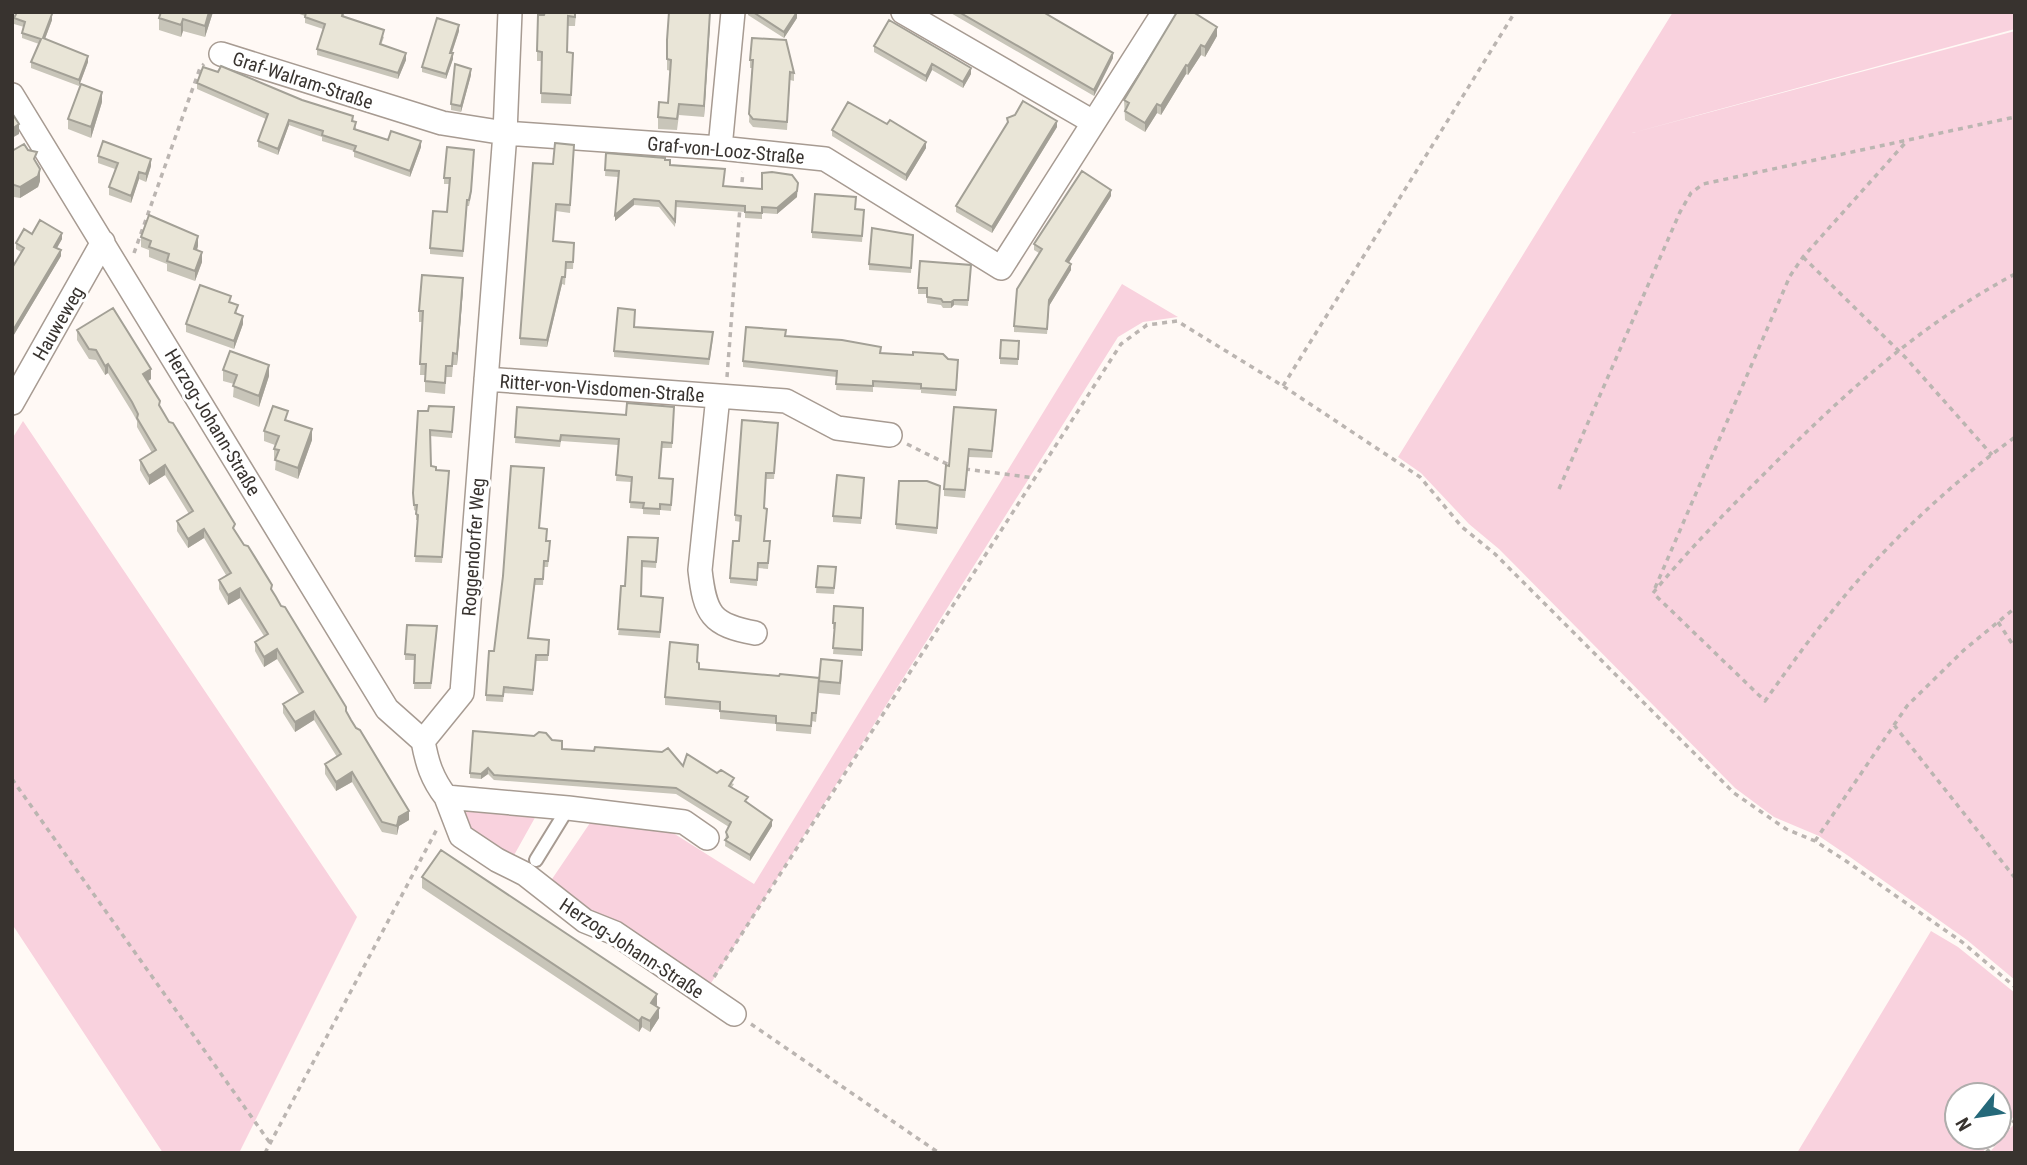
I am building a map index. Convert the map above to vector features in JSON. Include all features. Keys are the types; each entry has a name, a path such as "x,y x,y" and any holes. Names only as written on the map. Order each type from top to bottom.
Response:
{"street":[{"name":"Roggendorfer Weg","path":"423,741 462,693 505,133 510,12"},
{"path":"720,148 733,12"},
{"path":"903,12 1093,122 1164,12"},
{"name":"Graf-Walram-Straße","path":"221,54 442,124 505,133"},
{"name":"Herzog-Johann-Straße","path":"12,95 387,709 423,741"},
{"name":"Graf-von-Looz-Straße","path":"505,133 720,148 825,159 1001,268 1093,122"},
{"name":"Hauweweg","path":"12,403 103,243"},
{"name":"Ritter-von-Visdomen-Straße","path":"486,379 786,401 837,428 890,435"},
{"name":"Ritter-von-Visdomen-Straße","path":"721,397 700,570 703,598 715,618 731,628 755,633"},
{"path":"423,741 434,782 448,801 568,808 684,822 707,838"},
{"name":"Herzog-Johann-Straße","path":"448,801 461,836 497,860 526,874 585,921 615,933 734,1014"}],"lane":[{"path":"536,860 568,808"}],"path":[{"path":"1283,386 1515,12"},
{"name":"Graf-Walram-Straße","path":"125,278 200,68 208,60 221,54"},
{"path":"1559,489 1680,212 1691,193 1703,184 2015,117"},
{"path":"1653,593 1790,276 1803,257 1907,141"},
{"path":"721,397 744,150"},
{"path":"1803,257 1898,349 1992,455"},
{"path":"1653,593 1683,556 1727,510 1833,406 1898,349 2015,274"},
{"path":"704,993 1121,344 1147,325 1177,321 1283,386 1420,477 1462,527 1495,554 1734,793 1786,829 1815,841 1962,942 2015,987"},
{"path":"890,435 952,467 1035,478"},
{"path":"1653,593 1765,701 1826,618 1916,518 2015,437"},
{"path":"1815,841 1908,706 1964,650 2015,608"},
{"path":"1998,622 2015,648"},
{"path":"1894,725 2015,878"},
{"path":"12,779 270,1143"},
{"path":"265,1153 448,801"},
{"path":"734,1014 939,1153"},
{"path":"1986,1153 2015,1120"}],"shaded area":[{"path":"1673,12 2015,12 2015,29 1632,133 2015,31 2015,980 1967,940 1850,857 1819,836 1774,817 1735,788 1499,549 1469,524 1421,473 1398,457"},
{"path":"1122,284 1178,317 1143,322 1118,337 708,988 550,882 592,820 662,826 754,884"},
{"path":"23,421 357,917 239,1153 163,1153 12,924 12,439"},
{"path":"462,811 537,814 513,857 465,824"},
{"path":"1931,931 1958,947 2015,993 2015,1115 2013,1117 2013,1081 1943,1081 1943,1151 1984,1151 1982,1153 1797,1153"},
{"path":"2015,1123 2015,1153 1989,1153 2013,1151"}],"building":[{"path":"17,12 52,14 43,38 88,56 79,80 31,62 41,39 22,33 25,22 14,18"},
{"path":"161,12 209,12 205,26 183,19 181,25 159,18"},
{"path":"306,12 343,12 342,16 384,30 380,44 406,53 398,73 317,49 325,24 305,17"},
{"path":"545,12 575,12 575,17 568,16 567,52 573,53 571,95 541,93 542,52 537,51 538,15 544,15"},
{"path":"669,12 710,12 704,106 679,104 677,119 658,117 659,102 668,103 671,60 667,59"},
{"path":"753,12 797,12 784,32"},
{"path":"959,12 1043,12 1113,53 1094,90"},
{"path":"1177,12 1193,12 1217,27 1205,47 1201,45 1188,66 1186,65 1161,106 1157,104 1145,123 1125,111 1129,103 1124,100"},
{"path":"437,18 459,25 446,74 422,67"},
{"path":"889,20 971,68 963,82 932,64 926,76 874,46"},
{"path":"752,38 786,40 794,73 790,72 787,122 753,119 749,114"},
{"path":"455,64 471,69 461,106 451,104"},
{"path":"221,66 302,100 353,116 352,121 356,122 354,129 388,140 391,131 421,141 410,171 354,151 356,146 289,120 278,149 258,141 268,114 197,83 203,67 218,72"},
{"path":"81,84 102,92 91,127 68,119"},
{"path":"1023,101 1057,121 992,227 956,206 1008,122 1007,118 1015,115"},
{"path":"848,102 887,124 890,120 926,142 906,175 832,130"},
{"path":"12,113 19,124 12,129"},
{"path":"103,141 151,159 146,174 139,172 131,196 109,187 118,163 98,156"},
{"path":"555,143 574,145 570,205 556,204 553,241 574,243 573,262 566,262 565,277 562,277 547,340 520,338 533,163 553,164"},
{"path":"24,144 28,150 37,152 34,159 40,169 38,176 20,187 12,183 12,151"},
{"path":"447,147 474,150 463,251 430,248 433,211 447,212 450,178 444,178"},
{"path":"606,153 665,158 670,160 670,165 725,169 723,186 762,189 762,173 792,175 798,183 797,191 777,208 762,207 762,213 745,212 745,206 676,201 675,221 659,201 634,199 615,215 619,171 605,170"},
{"path":"1082,171 1111,190 1066,261 1071,264 1049,300 1047,329 1014,326 1017,289 1042,249 1034,244"},
{"path":"815,194 856,197 855,209 864,210 862,236 812,232"},
{"path":"149,215 198,236 194,249 202,252 195,271 167,261 169,254 149,247 151,241 141,237"},
{"path":"40,220 62,233 54,247 61,250 12,332 12,268 24,248 16,243 24,229 32,234"},
{"path":"872,228 913,235 911,268 869,264"},
{"path":"920,261 971,265 968,300 943,302 941,299 927,297 927,288 918,288"},
{"path":"422,275 463,278 457,354 453,353 452,366 446,366 445,383 425,381 426,364 420,364 423,311 419,311"},
{"path":"200,285 231,296 229,302 238,305 235,313 243,316 234,341 186,324"},
{"path":"113,308 151,369 143,374 169,422 173,423 235,524 233,528 244,545 248,546 272,585 271,589 281,606 285,607 346,707 351,720 360,730 409,811 399,817 397,826 382,822 352,772 336,782 325,764 341,754 314,711 295,722 283,704 303,692 277,649 264,657 255,642 268,634 240,588 228,595 219,580 231,573 204,529 188,539 177,521 193,511 165,465 149,476 140,460 156,450 137,418 138,414 132,402 108,364 105,366 96,350 89,349 77,330"},
{"path":"618,308 635,310 634,327 713,332 709,359 614,351"},
{"path":"746,327 786,330 785,336 842,340 881,347 880,353 943,354 948,359 958,360 956,390 921,388 921,384 873,381 873,386 836,384 837,371 743,361"},
{"path":"1001,340 1019,341 1018,359 1000,358"},
{"path":"230,351 269,365 259,396 233,386 237,375 223,370"},
{"path":"627,403 674,407 672,443 662,442 659,478 673,479 671,505 660,504 660,509 643,508 644,503 630,502 632,477 616,475 619,439 561,435 560,441 515,437 517,407 626,415"},
{"path":"273,406 288,411 285,420 312,429 298,468 275,460 279,450 274,449 279,436 264,431"},
{"path":"429,406 454,407 452,432 430,430 431,466 436,467 436,470 449,471 442,557 415,556 418,515 413,493 418,411 428,411"},
{"path":"954,407 996,410 992,451 969,449 965,490 944,489 946,465 949,466"},
{"path":"742,420 778,423 774,473 766,473 764,541 770,541 768,563 758,563 757,580 730,578 733,541 739,541 741,516 735,515"},
{"path":"511,466 544,468 539,528 547,529 546,541 550,541 548,561 544,561 543,579 535,579 528,638 549,640 548,655 536,655 533,690 504,687 503,696 486,695 489,651 494,651 503,576"},
{"path":"837,475 864,478 861,518 833,516"},
{"path":"899,481 927,481 940,486 937,528 896,524"},
{"path":"628,537 658,538 656,562 642,561 641,596 663,598 660,632 618,629 621,586 625,586"},
{"path":"818,566 836,567 834,588 816,587"},
{"path":"834,606 863,608 862,650 833,648"},
{"path":"407,625 437,626 431,683 414,683 415,655 405,654"},
{"path":"670,642 698,645 699,669 819,678 816,713 812,713 811,726 776,723 776,716 720,711 720,702 665,697"},
{"path":"821,659 842,661 840,683 819,681"},
{"path":"473,731 534,736 539,732 546,733 552,740 562,741 562,749 594,751 595,747 662,752 668,748 683,766 687,754 717,773 721,770 734,778 729,786 748,797 745,801 772,820 750,855 725,840 731,822 676,788 494,775 488,768 481,774 470,773"},
{"path":"441,850 657,994 651,1003 659,1008 650,1021 642,1017 639,1021 422,877"}]}
